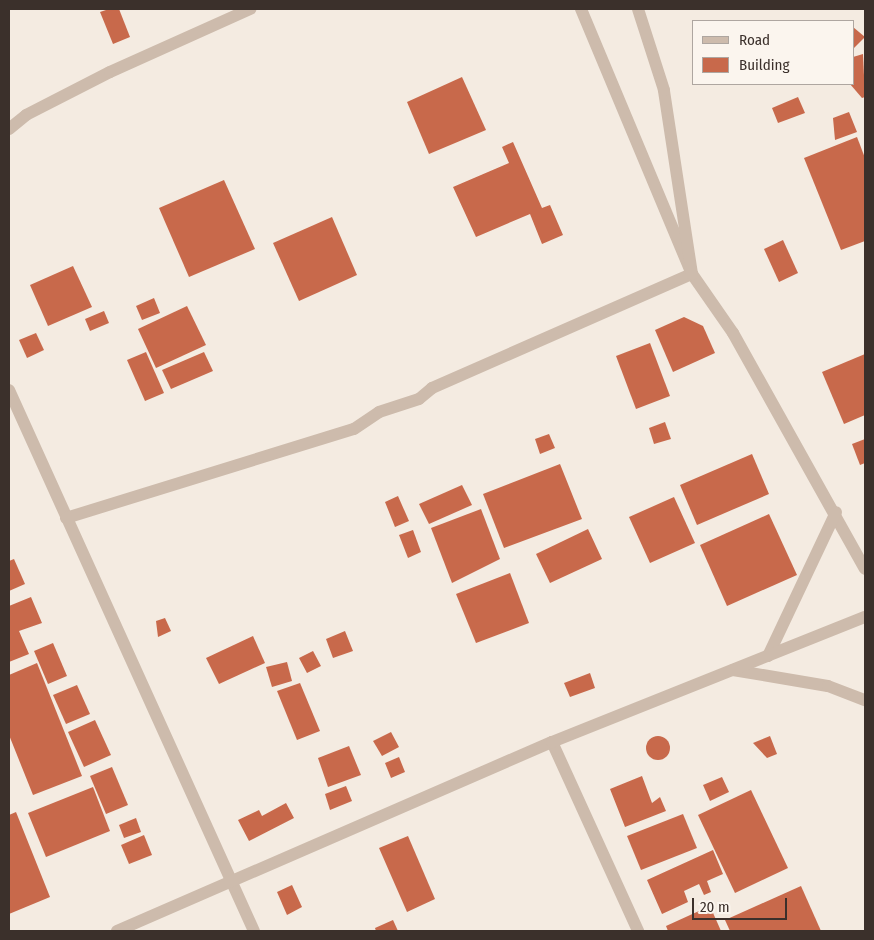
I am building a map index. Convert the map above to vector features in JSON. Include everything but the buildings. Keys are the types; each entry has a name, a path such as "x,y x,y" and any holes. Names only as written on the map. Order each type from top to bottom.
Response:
{"street":[{"path":"9,130 26,115 110,72 250,9"},
{"path":"580,9 692,274 733,334 836,512 865,569"},
{"path":"638,9 664,90 692,274"},
{"path":"66,518 354,429 379,412 419,399 432,388 692,274"},
{"path":"9,390 254,931"},
{"path":"768,656 836,512"},
{"path":"117,931 552,742 865,617"},
{"path":"733,670 828,686 865,700"},
{"path":"552,742 638,931"}]}
